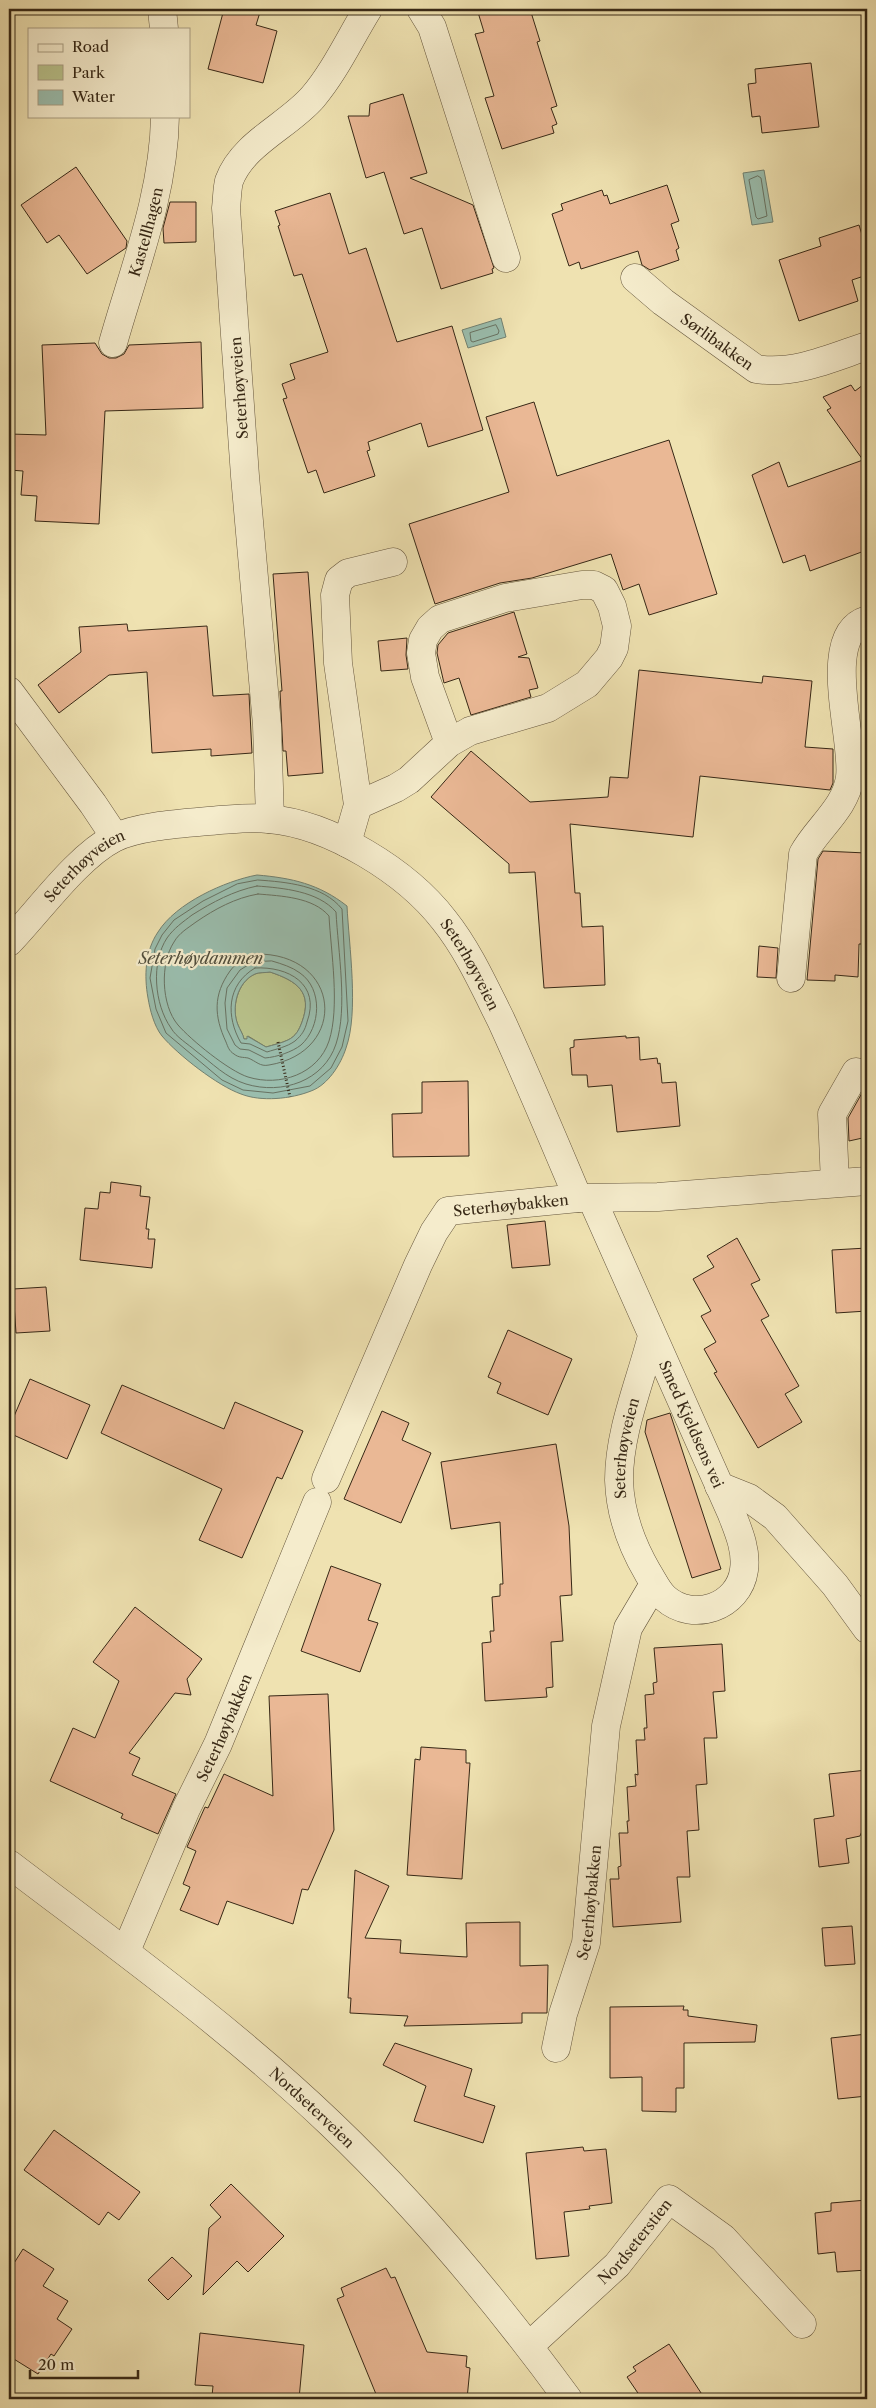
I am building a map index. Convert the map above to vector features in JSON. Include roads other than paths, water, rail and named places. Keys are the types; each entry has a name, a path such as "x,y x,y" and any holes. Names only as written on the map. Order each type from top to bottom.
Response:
{"street":[{"path":"162,9 164,28"},
{"name":"Seterhøyveien","path":"270,819 267,725 245,476 226,208 229,182 240,162 258,144 300,111 313,97 325,82 368,9"},
{"path":"421,9 432,27 506,258"},
{"name":"Kastellhagen","path":"113,344 159,186 164,147 165,118"},
{"name":"Sørlibakken","path":"635,278 663,302 756,368 773,372 795,370 867,346"},
{"path":"347,842 358,805 338,664 335,595 339,580 348,573 393,562"},
{"path":"358,805 409,780 449,744 470,731 548,708 587,684 600,670 614,648 617,626 612,606 604,590 594,585 582,585 505,598 440,619 430,628 423,640 421,653 423,669 430,696 449,744"},
{"path":"791,978 803,854 811,838 842,800 850,777 850,745 842,680 842,658 848,638 861,622 867,620"},
{"path":"9,692 93,804 115,837"},
{"name":"Seterhøyveien","path":"9,942 93,852 115,837 179,824 229,819 270,819 310,828 347,842 453,919 585,1199"},
{"path":"836,1183 832,1114 856,1072"},
{"name":"Seterhøybakken","path":"126,1951 144,1906 166,1863 186,1809 218,1744 322,1490 418,1265 434,1232 448,1211 585,1199 658,1197 867,1181"},
{"name":"Smed Kjeldsens vei","path":"585,1199 652,1336 719,1486 749,1498 775,1517 835,1586 867,1629"},
{"name":"Seterhøyveien","path":"652,1336 632,1402 623,1442 619,1479 625,1526 633,1547 654,1584 665,1598 682,1608 705,1610 725,1603 738,1590 744,1570 744,1549 731,1512 719,1486"},
{"name":"Seterhøybakken","path":"556,2048 563,2014 586,1942 606,1726 628,1628 654,1584"},
{"name":"Nordseterveien","path":"9,1864 126,1951 252,2053 370,2162 446,2246 529,2346 568,2399"},
{"name":"Nordseterstien","path":"529,2346 617,2265 669,2199 723,2238 802,2324"}],"water":[{"path":"764,170 773,222 752,225 743,173"},
{"path":"501,318 506,337 468,348 462,330"},
{"name":"Seterhøydammen","path":"257,875 305,883 337,898 347,906 353,998 350,1033 346,1048 341,1061 323,1084 311,1091 294,1096 258,1098 241,1094 221,1084 199,1069 169,1044 157,1028 150,1008 146,981 147,964 150,947 158,932 166,921 189,903 216,888","holes":["270,972 295,984 304,995 305,1012 298,1030 288,1040 266,1047 247,1036 247,1039 244,1039 235,1011 240,989 249,978 257,973"]}]}
